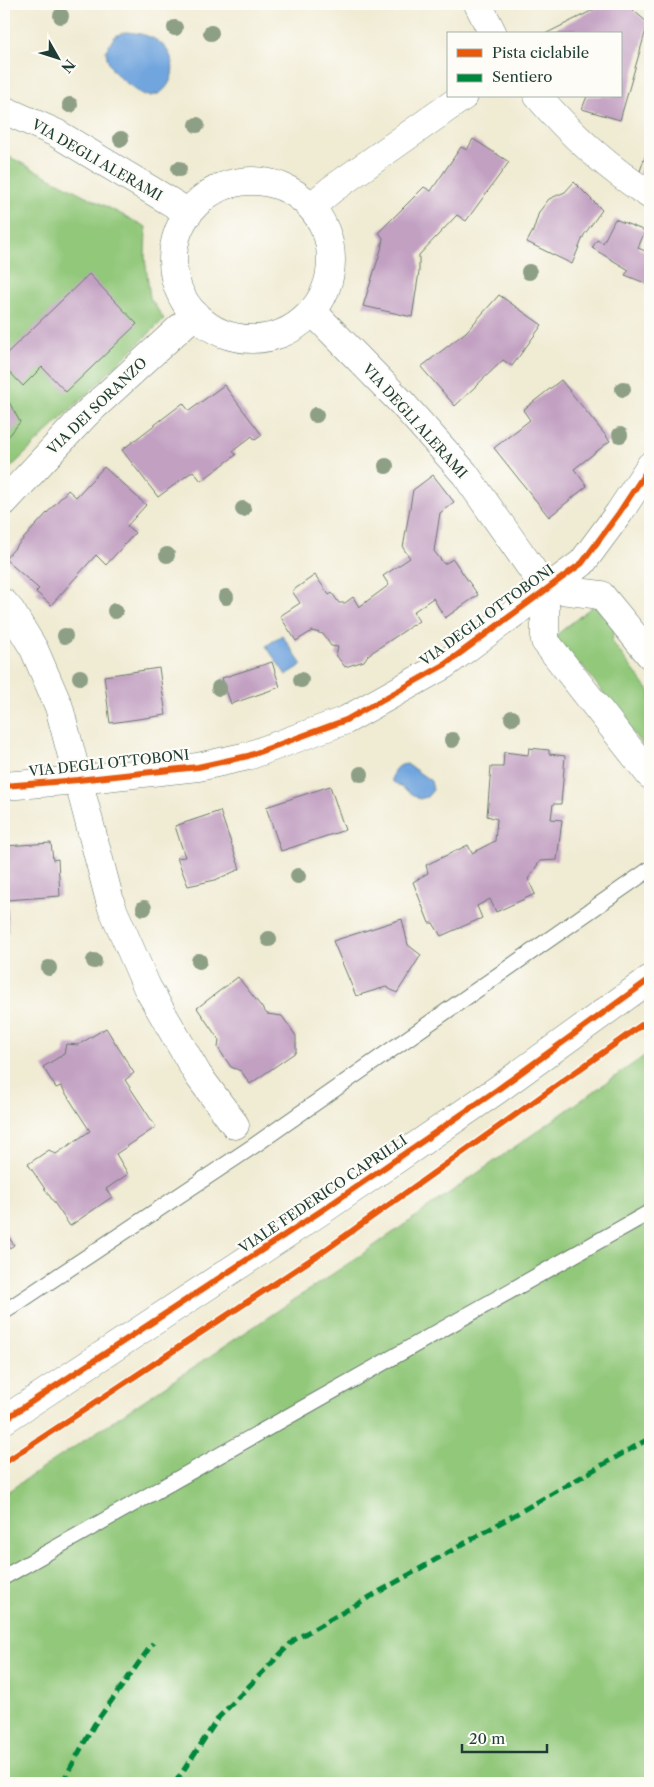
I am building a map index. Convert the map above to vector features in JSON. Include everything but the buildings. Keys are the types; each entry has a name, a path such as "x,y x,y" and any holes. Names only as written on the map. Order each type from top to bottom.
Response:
{"street":[{"path":"478,4 492,32"},
{"path":"311,207 331,190 461,98"},
{"path":"540,98 564,127 620,176 650,195"},
{"name":"VIA DEGLI ALERAMI","path":"4,110 56,134 189,213"},
{"path":"244,181 263,182 281,186 297,195 311,207 326,231 331,259 326,286 312,311 299,323 284,332 250,338 216,330 195,314 180,291 174,264 177,238 189,213 202,199 218,189 244,181"},
{"name":"VIA DEGLI ALERAMI","path":"312,311 401,402 465,474 545,588"},
{"name":"VIA DEI SORANZO","path":"4,502 84,415 195,314"},
{"name":"VIA DEGLI OTTOBONI","path":"4,786 198,767 240,758 297,740 346,720 444,665 545,588 582,563 619,514 650,466"},
{"path":"650,655 601,595 545,588 545,641 650,776"},
{"path":"4,603 34,649 59,707 111,905 146,986 198,1075 235,1125"},
{"name":"VIALE FEDERICO CAPRILLI","path":"4,1420 324,1209 482,1101 650,979"}],"lane":[{"path":"4,1312 255,1145 650,868"},
{"path":"4,1577 650,1212"}],"green space":[{"path":"4,154 146,227 145,258 150,298 164,319 4,474"},
{"path":"594,605 614,626 612,642 650,692 650,756 583,666 569,662 555,636"},
{"path":"650,1052 650,1783 4,1783 4,1494 361,1255"}],"water":[{"path":"125,32 147,36 162,44 170,56 173,68 171,80 164,89 155,95 140,93 119,77 110,66 106,50 115,36"},
{"path":"282,635 302,665 286,675 266,646"},
{"path":"407,764 431,781 433,790 427,797 419,799 392,781 395,769"}],"marked path":[{"path":"175,1783 219,1717 294,1640 650,1438"},
{"path":"62,1783 94,1725 153,1643"}],"cycle path":[{"path":"4,786 198,767 248,756 346,720 444,665 582,563 619,513 650,466"},
{"path":"4,1420 324,1209 497,1090 650,979"},
{"path":"4,1463 324,1251 650,1019"}]}
